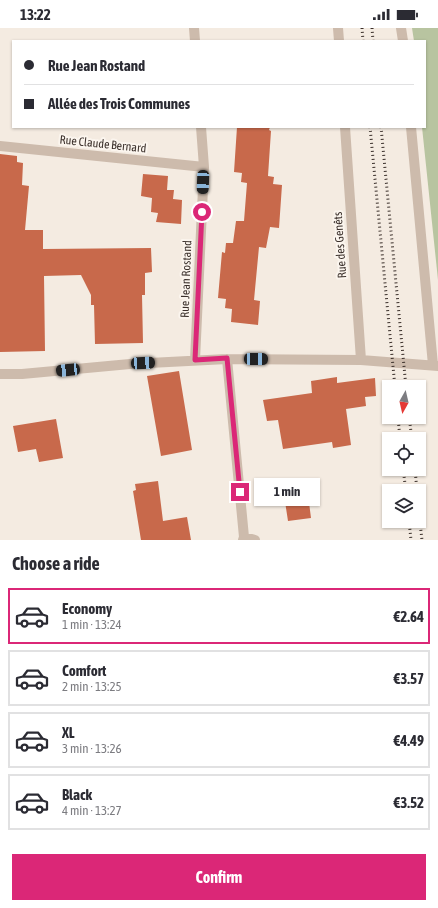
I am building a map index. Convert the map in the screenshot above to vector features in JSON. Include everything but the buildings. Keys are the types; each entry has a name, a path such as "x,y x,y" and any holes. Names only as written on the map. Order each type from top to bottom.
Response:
{"street":[{"path":"194,28 195,40"},
{"path":"338,28 339,40"},
{"path":"402,28 403,40"},
{"name":"Rue Jean Rostand","path":"195,360 204,167 201,128"},
{"name":"Rue des Genêts","path":"345,128 361,360"},
{"path":"0,374 22,374 130,364 227,358 361,360 436,365 411,128"},
{"name":"Rue Claude Bernard","path":"0,146 204,167"},
{"path":"227,358 244,538 255,540"}],"green space":[{"path":"412,28 438,28 438,280 422,128 426,128 426,40 414,40"}],"railway":[{"path":"362,28 363,40"},
{"path":"372,28 373,40"},
{"path":"370,128 394,380"},
{"path":"381,128 405,380"},
{"path":"399,424 399,432"},
{"path":"410,424 411,432"},
{"path":"404,476 405,484"},
{"path":"416,476 416,484"},
{"path":"410,528 411,540"},
{"path":"421,528 422,540"}],"route":[{"path":"202,212 195,360 227,358 240,492"}]}
